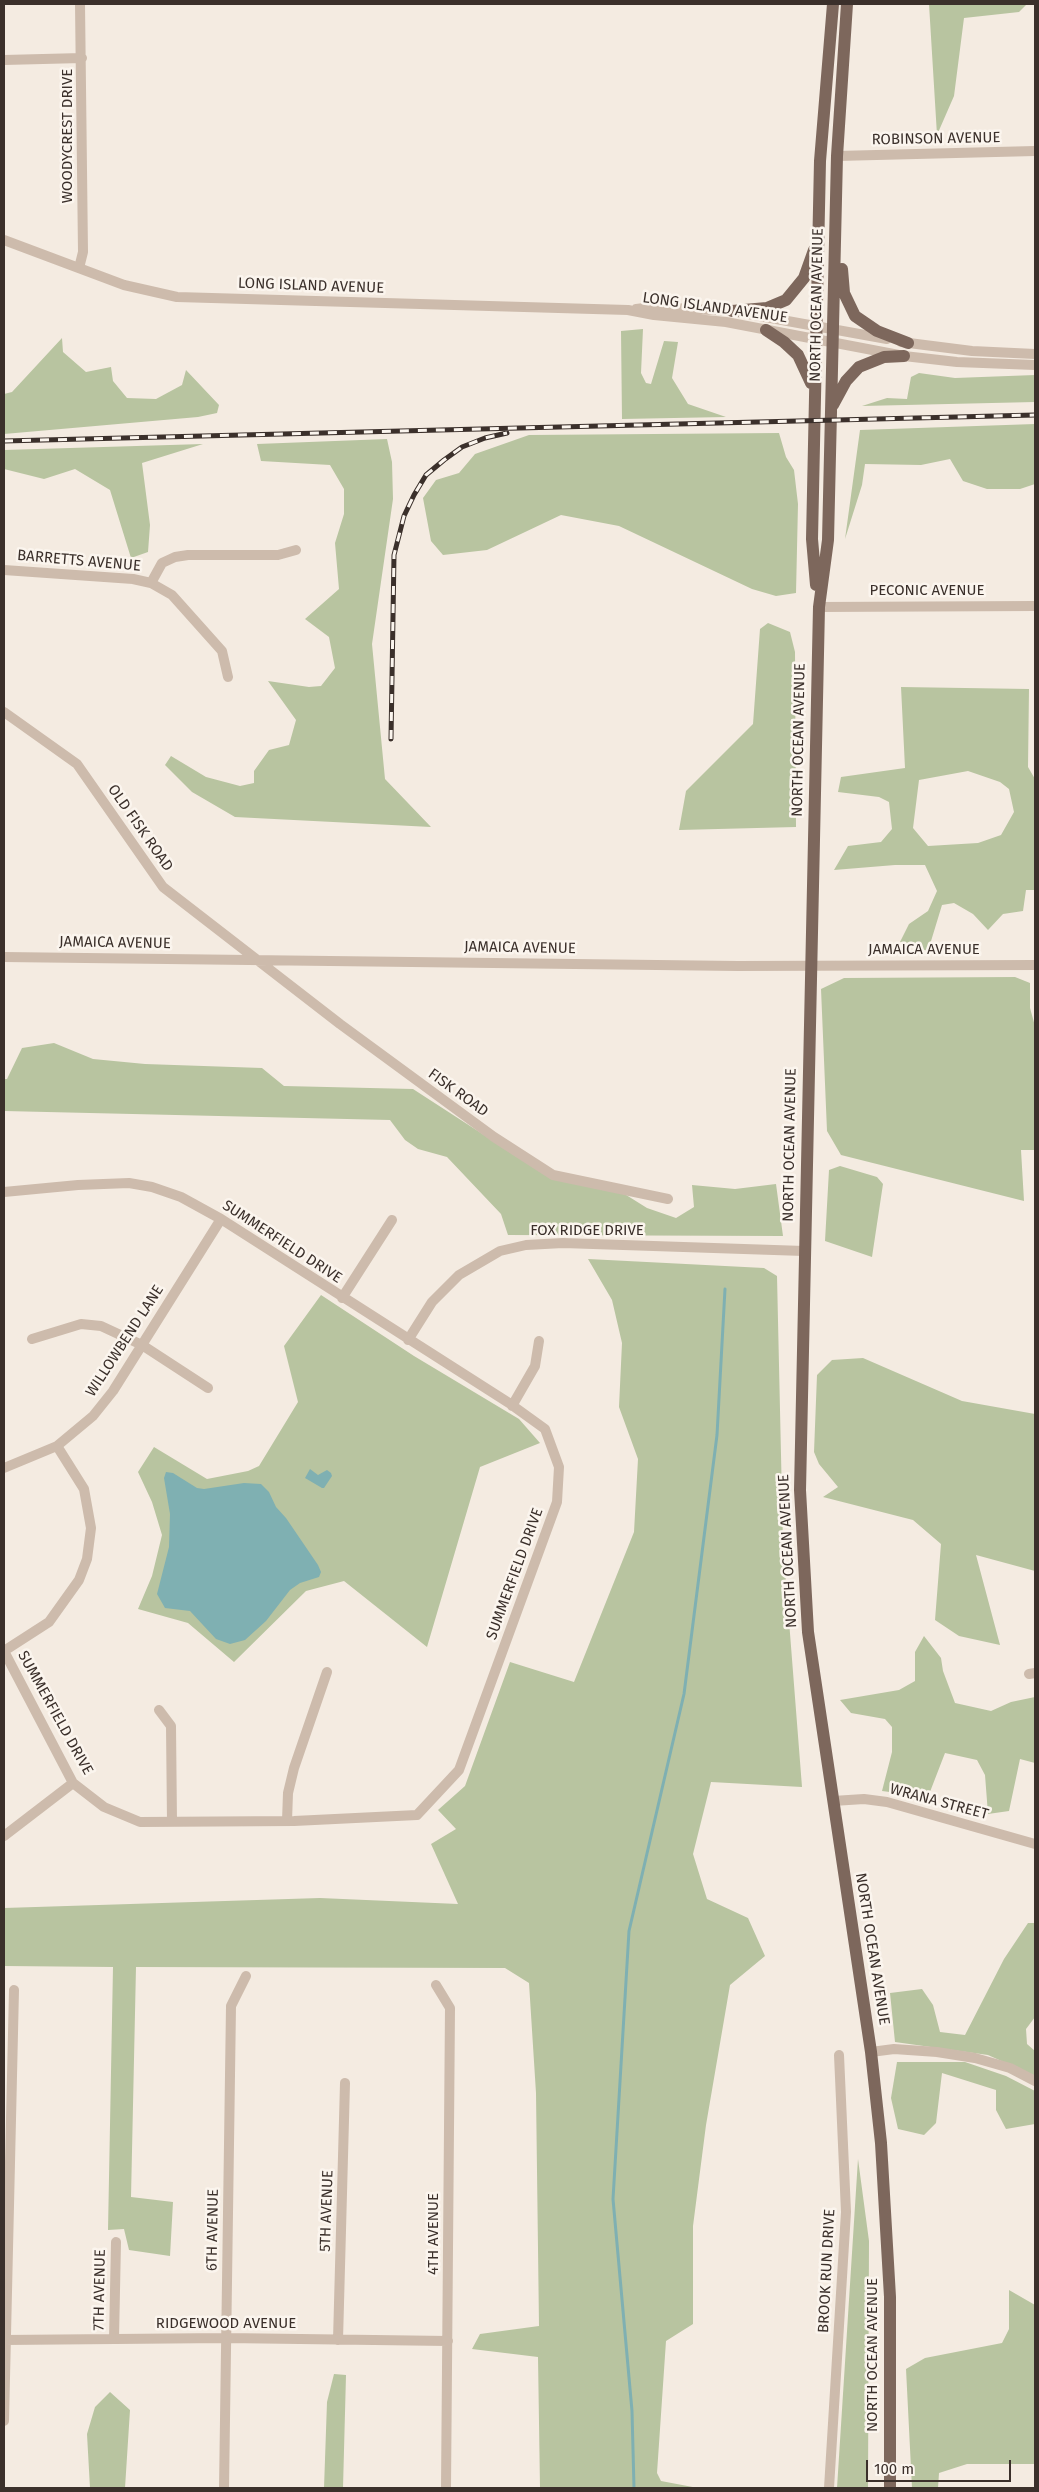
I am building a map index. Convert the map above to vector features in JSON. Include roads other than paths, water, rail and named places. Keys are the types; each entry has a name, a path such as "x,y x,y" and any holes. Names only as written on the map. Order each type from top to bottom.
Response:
{"main road":[{"name":"NORTH OCEAN AVENUE","path":"819,607 812,539 814,392 822,117 833,4"},
{"name":"NORTH OCEAN AVENUE","path":"847,4 837,156 828,540 819,607 800,1454 802,1553 808,1632 871,2052 884,2178 890,2297 890,2488"},
{"path":"836,206 842,255 842,284 849,308 869,327 908,343"},
{"path":"732,312 767,308 786,300 804,278 818,239"},
{"path":"766,330 784,342 798,355 808,373 814,392"},
{"path":"831,409 846,380 859,367 884,357 904,356"}],"street":[{"name":"WOODYCREST DRIVE","path":"78,268 83,252 80,4"},
{"path":"4,60 82,58"},
{"name":"ROBINSON AVENUE","path":"837,156 1035,151"},
{"name":"LONG ISLAND AVENUE","path":"4,240 140,290 177,297 628,310 766,330 816,332"},
{"name":"LONG ISLAND AVENUE","path":"628,310 654,307 732,312 832,336 904,356 957,362 1035,364"},
{"name":"LONG ISLAND AVENUE","path":"832,336 972,351 1035,354"},
{"name":"BARRETTS AVENUE","path":"151,583 162,563 188,554 278,555 296,550"},
{"name":"BARRETTS AVENUE","path":"4,570 133,579 151,583 172,595 222,651 228,677"},
{"name":"PECONIC AVENUE","path":"819,607 1035,606"},
{"name":"OLD FISK ROAD","path":"4,712 77,764 163,887 255,960"},
{"name":"JAMAICA AVENUE","path":"4,957 738,966 1035,965"},
{"name":"FISK ROAD","path":"255,960 494,1137 553,1175 668,1199"},
{"name":"SUMMERFIELD DRIVE","path":"4,1192 129,1183 152,1187 181,1197 221,1219 512,1406 544,1429 559,1467 557,1502 459,1770 417,1815 287,1820 140,1822 104,1807 73,1782 4,1651"},
{"name":"WILLOWBEND LANE","path":"4,1468 57,1446 93,1416 113,1391 221,1219"},
{"path":"342,1298 392,1220"},
{"name":"FOX RIDGE DRIVE","path":"408,1340 432,1302 459,1275 500,1251 526,1245 563,1243 804,1251"},
{"path":"32,1339 82,1324 107,1328 142,1346 208,1388"},
{"path":"512,1406 535,1366 539,1341"},
{"path":"4,1651 49,1622 79,1580 88,1559 91,1528 84,1489 57,1446"},
{"path":"287,1820 288,1793 294,1768 327,1672"},
{"path":"159,1710 171,1726 172,1822"},
{"path":"4,1836 73,1782"},
{"name":"WRANA STREET","path":"833,1800 864,1799 886,1802 1035,1844"},
{"name":"6TH AVENUE","path":"224,2488 231,2006 246,1976"},
{"name":"4TH AVENUE","path":"436,1985 450,2008 446,2488"},
{"path":"4,2421 4,2340 14,1990"},
{"path":"871,2052 894,2049 937,2052 975,2058 1010,2068 1035,2081"},
{"name":"BROOK RUN DRIVE","path":"830,2488 846,2212 838,2055"},
{"name":"5TH AVENUE","path":"338,2340 345,2083"},
{"name":"7TH AVENUE","path":"114,2339 116,2242"},
{"name":"RIDGEWOOD AVENUE","path":"4,2340 226,2338 448,2341"}],"water":[{"path":"310,1469 318,1475 327,1470 331,1473 332,1476 324,1488 305,1478"},
{"path":"166,1472 173,1473 197,1488 204,1489 244,1483 261,1484 269,1492 276,1507 286,1518 318,1565 321,1572 319,1577 300,1583 290,1590 266,1621 245,1640 230,1644 216,1639 190,1611 165,1608 157,1594 169,1547 170,1514 164,1478"}],"waterway":[{"path":"634,2488 632,2411 613,2199 629,1931 684,1694 717,1435 725,1289"}],"railway":[{"path":"4,441 1035,415"},
{"path":"391,739 394,555 404,516 426,475 444,460 462,447 485,438 507,433"}]}
